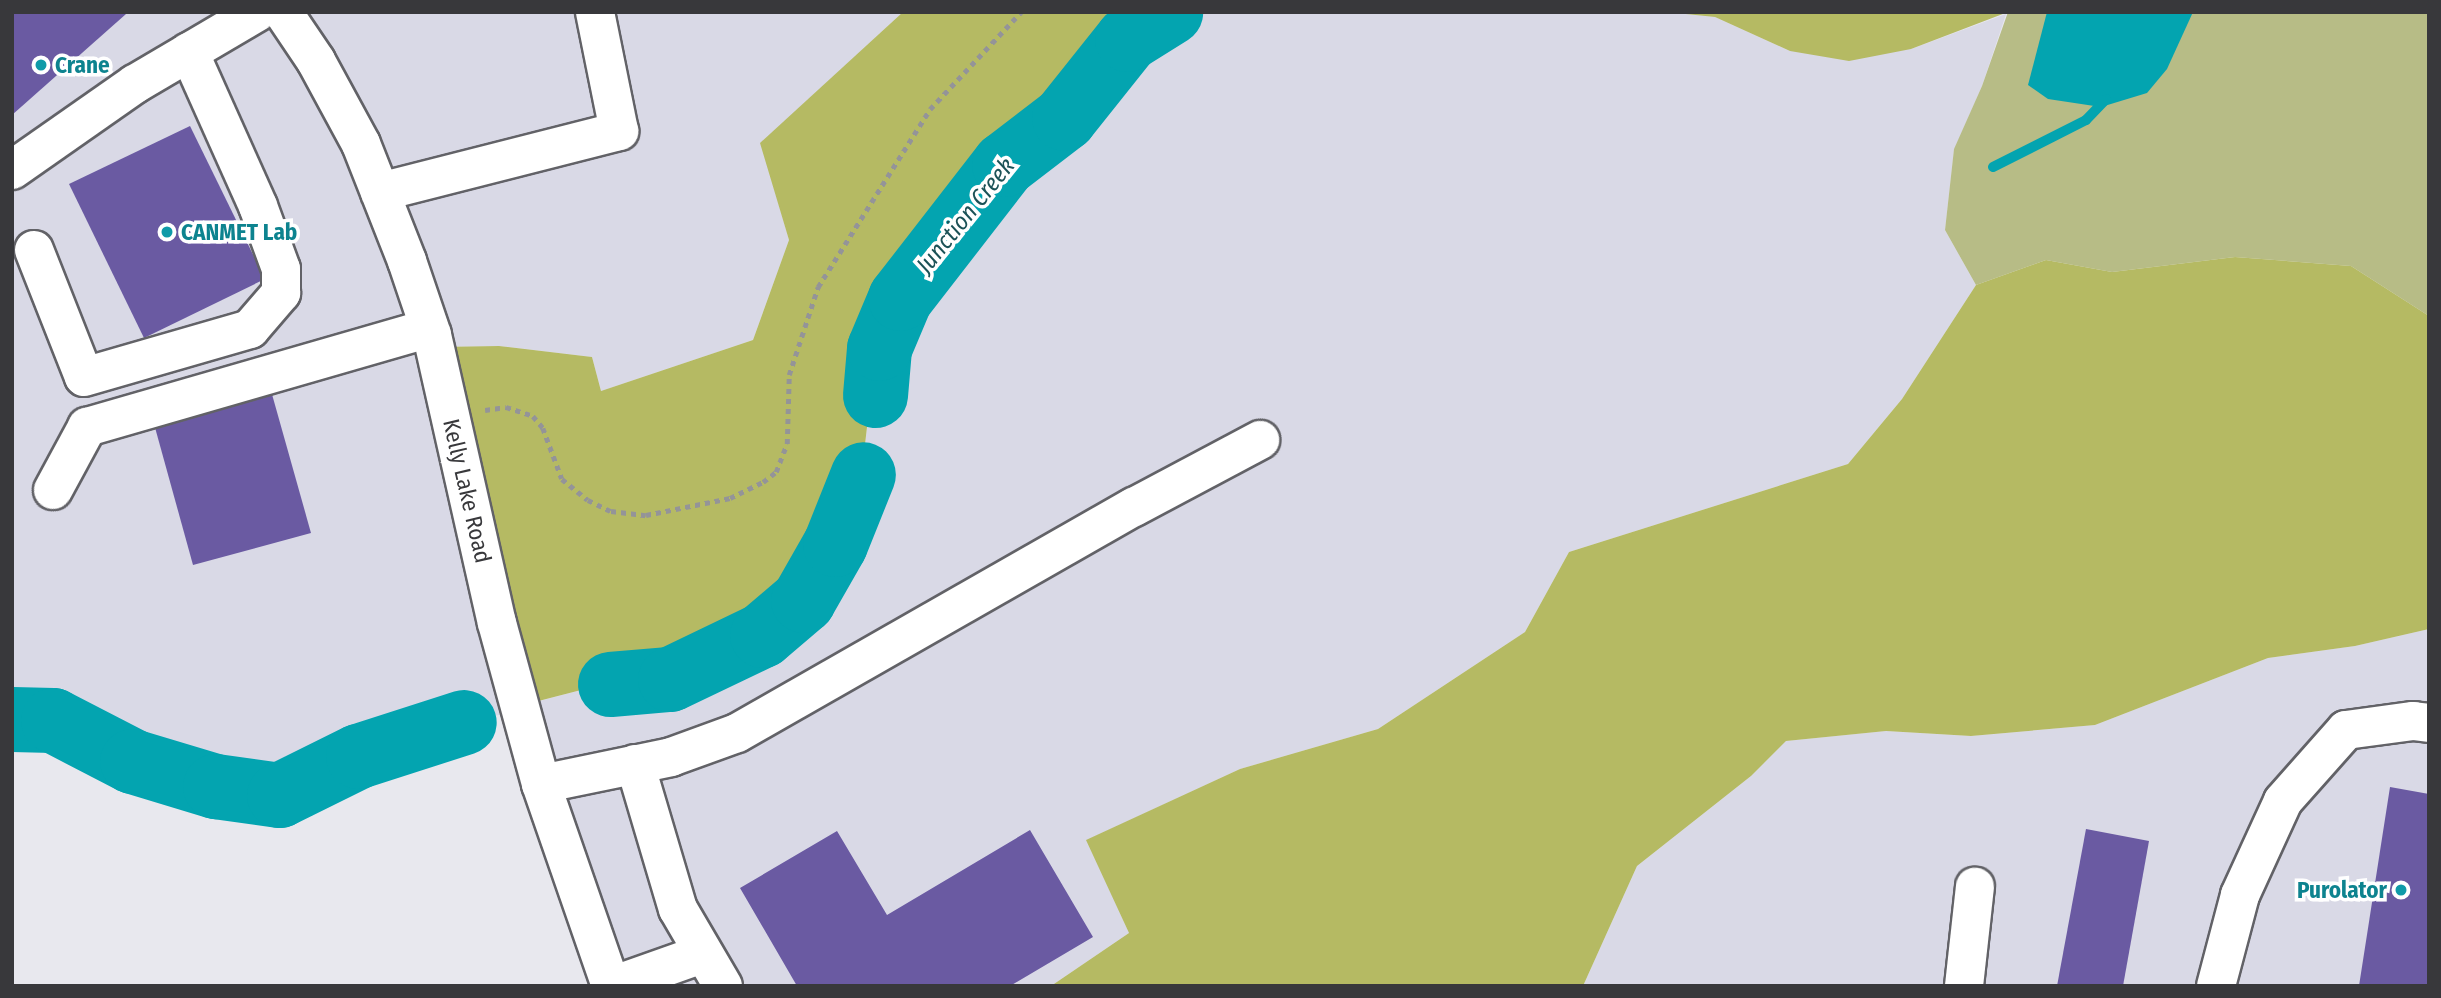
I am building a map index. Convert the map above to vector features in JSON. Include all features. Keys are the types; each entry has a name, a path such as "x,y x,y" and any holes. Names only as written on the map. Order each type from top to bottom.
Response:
{"street":[{"path":"12,170 190,52 257,12"},
{"name":"Kelly Lake Road","path":"283,12 316,61 361,144 429,328 498,623 541,784 612,986"},
{"path":"380,192 619,131 595,12"},
{"path":"34,250 84,377 250,329 281,293 281,269 258,206 190,52"},
{"path":"53,491 86,427 429,328"},
{"path":"541,784 671,757 737,733 1134,507 1260,440"},
{"path":"2216,986 2240,894 2283,801 2346,730 2413,721 2429,723"},
{"path":"635,764 678,909 723,986"},
{"path":"1964,986 1975,887"},
{"path":"612,986 702,954"}],"path":[{"path":"449,415 506,407 534,416 543,428 562,479 588,500 611,510 646,515 730,498 763,482 776,472 787,444 789,375 818,287 930,109 1021,12"}],"shaded area":[{"path":"12,12 903,12 761,143 789,240 753,340 601,391 592,357 499,346 437,347 524,705 616,681 670,677 728,653 802,598 862,472 876,348 898,296 1002,162 1062,116 1125,36 1165,12 1666,12 1715,17 1790,51 1911,49 2006,14 1982,86 1954,150 1945,230 1976,285 1902,399 1848,464 1569,552 1525,632 1378,729 1240,769 1087,840 1129,933 1051,986 614,986 524,710 436,728 358,754 278,793 217,784 134,759 54,718 12,717"},
{"path":"2429,629 2429,986 1583,986 1637,866 1751,776 1786,741 1886,731 1971,736 2095,725 2268,658 2355,646"}],"green space":[{"path":"903,12 1165,12 1125,36 1062,116 1002,162 898,296 876,348 862,471 833,543 802,598 728,653 670,677 616,681 523,705 437,347 499,346 592,357 601,391 753,340 789,240 760,143"},
{"path":"1666,12 2008,12 1911,49 1849,61 1790,51 1715,17"},
{"path":"2008,12 2429,12 2429,316 2351,266 2235,257 2112,272 2046,260 1976,285 1945,230 1954,149 1982,86"},
{"path":"2235,257 2351,266 2429,316 2429,629 2355,646 2268,658 2095,725 1971,736 1886,731 1786,741 1751,776 1637,866 1583,986 1051,986 1129,933 1086,840 1240,769 1378,729 1525,632 1569,552 1848,464 1902,399 1976,285 2046,260 2112,272"}],"water":[{"path":"2047,12 2193,12 2167,69 2147,93 2101,107 2048,99 2028,85"}],"building":[{"name":"Crane","path":"12,12 125,12 126,14 12,115"},
{"name":"CANMET Lab","path":"190,126 265,279 144,338 69,184"},
{"path":"268,380 311,533 193,565 151,413"},
{"name":"Purolator","path":"2390,787 2429,794 2429,986 2359,986"},
{"path":"2086,829 2149,841 2123,986 2057,986"},
{"path":"1030,830 1093,937 1010,986 797,986 740,888 837,831 887,915"}],"waterway":[{"name":"Junction Creek","path":"875,395 879,348 900,298 1004,164 1064,118 1127,39 1170,12"},
{"path":"1993,167 2086,120 2106,99"},
{"name":"Junction Creek","path":"610,684 670,679 762,635 803,600 835,544 863,474"},
{"name":"Junction Creek","path":"12,719 53,720 132,761 215,786 279,795 358,756 464,722"}],"place":[{"name":"Crane","path":"41,65"},
{"name":"CANMET Lab","path":"167,232"},
{"name":"Purolator","path":"2401,890"}]}
